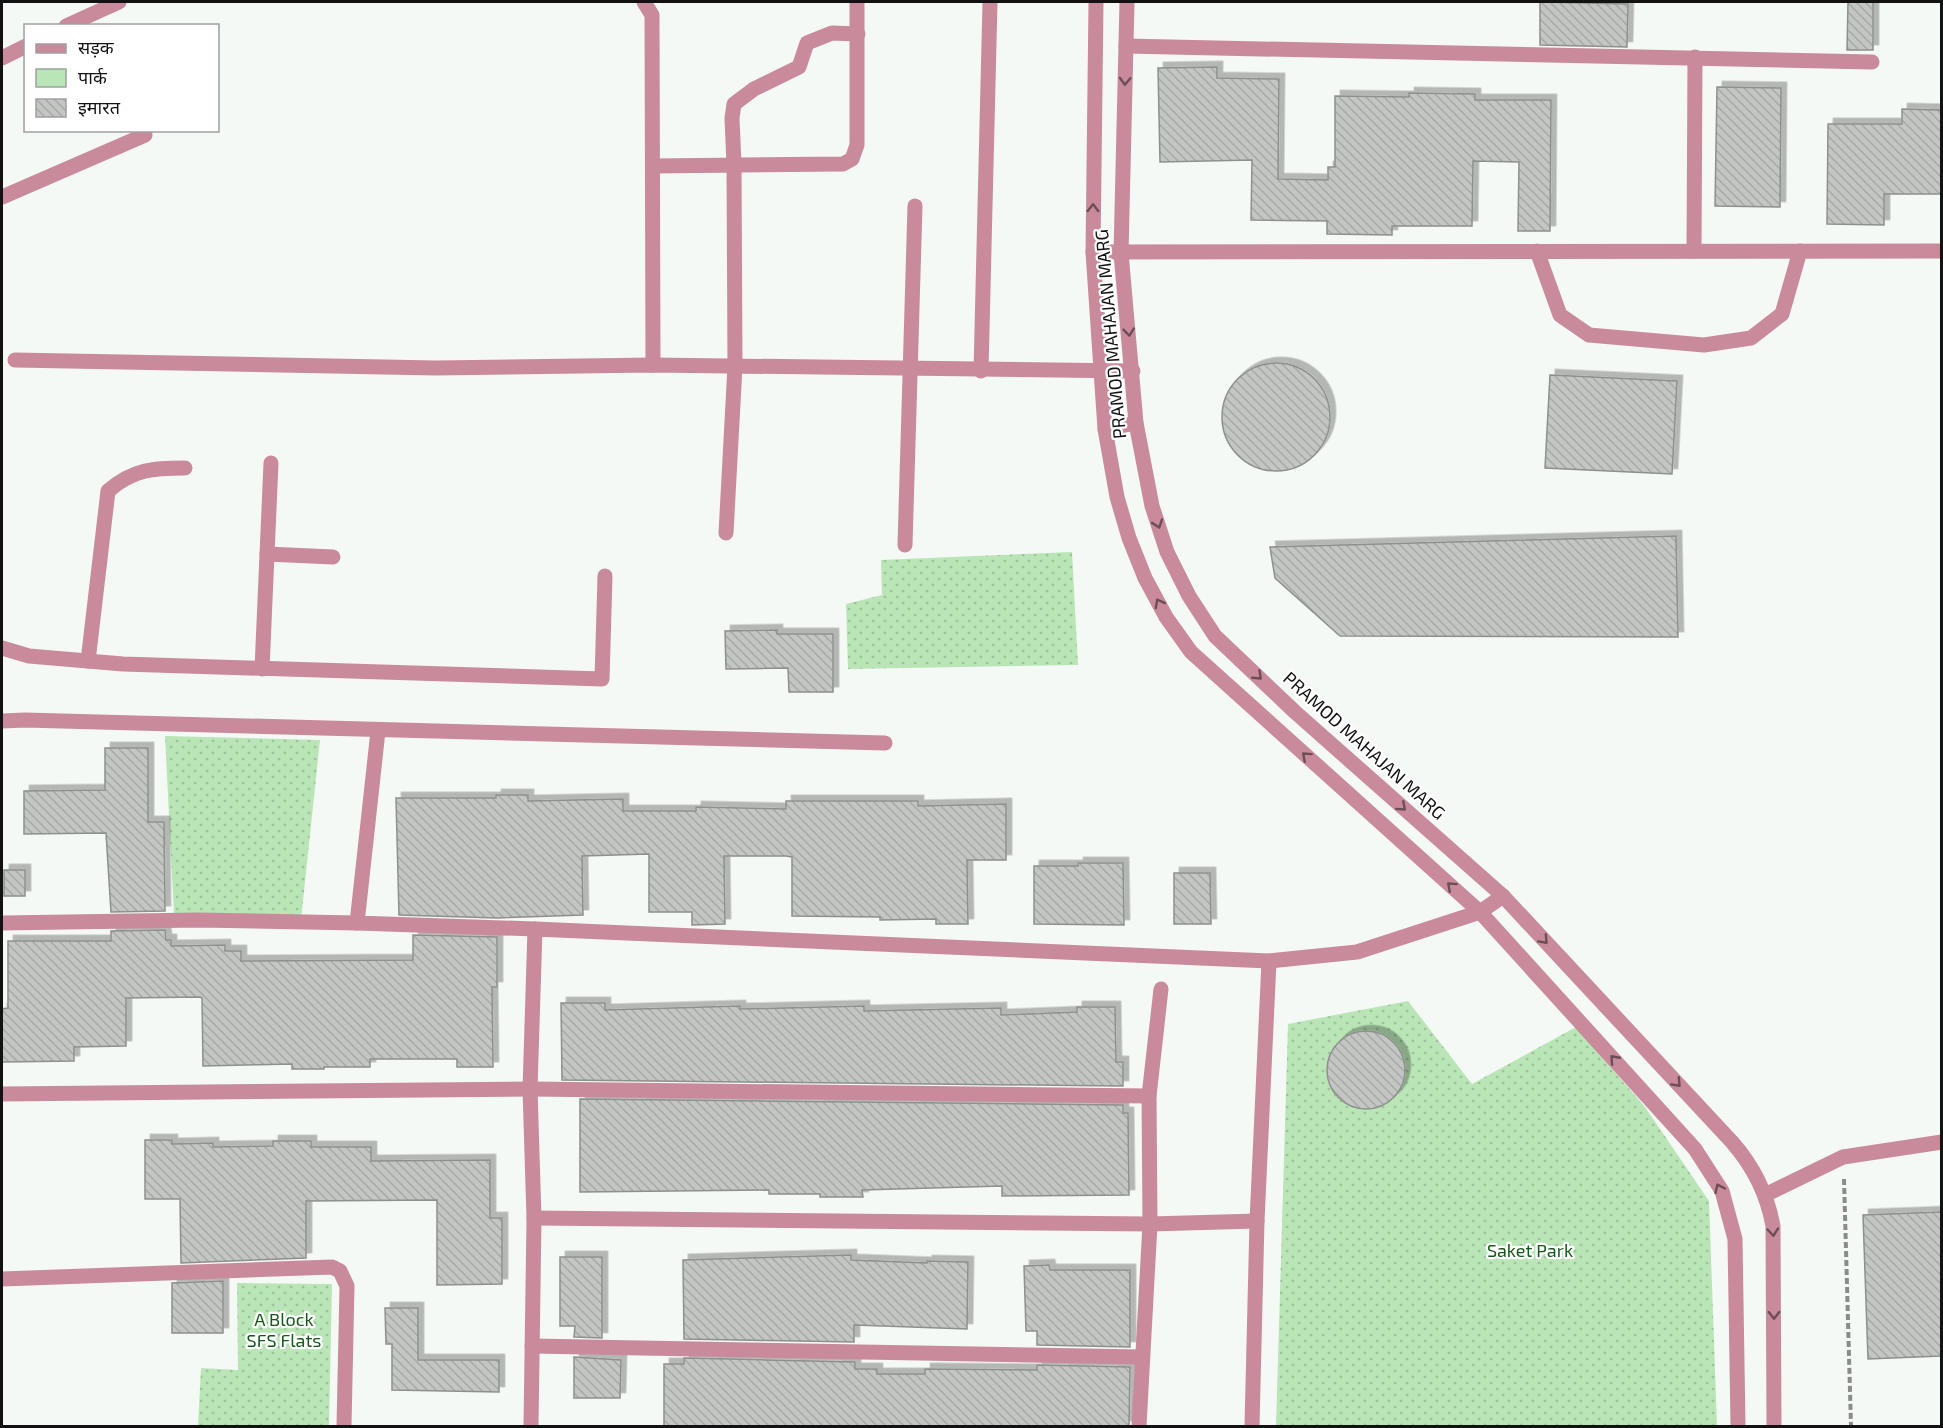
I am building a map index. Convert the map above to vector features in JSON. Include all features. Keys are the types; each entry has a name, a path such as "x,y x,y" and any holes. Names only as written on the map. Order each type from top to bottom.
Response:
{"street":[{"path":"70,24 119,2"},
{"path":"644,2 652,15 653,365"},
{"path":"653,166 843,164 852,159 857,145 857,2"},
{"path":"981,370 990,2"},
{"name":"PRAMOD MAHAJAN MARG","path":"1096,2 1093,252 1105,429 1117,497 1129,538 1145,579 1166,617 1191,652 1480,912 1695,1149 1722,1191 1735,1239 1738,1426"},
{"name":"PRAMOD MAHAJAN MARG","path":"1127,2 1121,252 1136,423 1152,506 1167,552 1188,596 1215,636 1295,712 1503,896 1732,1142 1752,1167 1766,1195 1774,1241 1774,1426"},
{"path":"726,533 735,366 732,118 734,104 754,90 799,67 807,43 832,33 858,34"},
{"path":"1126,46 1872,62"},
{"path":"2,58 24,47"},
{"path":"1694,251 1695,57"},
{"path":"2,197 145,135"},
{"path":"905,545 915,206"},
{"path":"1093,252 1941,250"},
{"path":"1537,251 1560,315 1589,335 1704,345 1751,338 1782,314 1800,251"},
{"path":"15,360 436,368 653,365 1133,371"},
{"path":"1105,429 1136,423"},
{"path":"262,669 272,463"},
{"path":"88,661 108,491 120,481 150,468 185,468"},
{"path":"267,554 333,557"},
{"path":"2,648 29,656 88,661 262,669 602,679 605,576"},
{"path":"2,722 25,720 885,743"},
{"path":"357,922 378,731"},
{"path":"2,923 198,920 357,922 1269,961 1357,952 1480,912 1503,896"},
{"path":"531,1426 534,1218 530,1089 535,929"},
{"path":"1252,1426 1257,1221 1269,961"},
{"path":"1139,1426 1150,1224 1149,1096 1161,989"},
{"path":"2,1094 530,1089 1149,1096"},
{"path":"1766,1195 1844,1157 1941,1142"},
{"path":"534,1218 1150,1224 1257,1221"},
{"path":"2,1279 332,1267 340,1271 347,1286 344,1426"},
{"path":"532,1346 1142,1357"}],"path":[{"path":"1844,1157 1851,1426"}],"green space":[{"path":"1072,552 1078,665 848,669 846,604 882,595 881,560"},
{"path":"165,736 320,740 300,929 174,914"},
{"name":"Saket Park","path":"1408,1001 1472,1084 1576,1027 1645,1107 1709,1201 1717,1426 1276,1426 1288,1024"},
{"name":"A Block SFS Flats","path":"237,1283 332,1284 329,1426 198,1426 201,1368 238,1370"}],"building":[{"path":"1540,2 1628,4 1627,47 1540,45"},
{"path":"1848,2 1873,2 1873,50 1847,50"},
{"path":"1217,67 1217,78 1279,79 1278,179 1328,180 1328,167 1335,167 1335,96 1409,97 1409,93 1475,94 1475,100 1551,100 1550,231 1518,231 1519,162 1473,161 1472,226 1392,226 1392,235 1327,234 1327,221 1251,220 1252,160 1160,162 1158,68"},
{"path":"1717,87 1781,88 1780,207 1715,206"},
{"path":"1902,109 1941,110 1941,194 1884,194 1884,225 1827,224 1828,124 1902,124"},
{"path":"1276,363 1297,367 1314,379 1326,396 1330,417 1326,438 1314,455 1297,467 1276,471 1255,467 1238,455 1226,438 1222,417 1226,396 1238,379 1255,367"},
{"path":"1550,375 1677,381 1672,474 1545,468"},
{"path":"1676,536 1678,637 1340,636 1275,578 1270,547"},
{"path":"777,630 777,634 833,634 833,692 789,692 788,668 726,669 725,631"},
{"path":"105,748 148,748 148,822 164,822 165,911 111,912 106,833 24,834 24,791 105,790"},
{"path":"496,795 528,795 528,801 623,799 623,811 696,811 696,807 786,809 786,801 918,801 918,806 1006,804 1006,860 967,860 968,924 936,924 936,919 880,920 880,917 792,916 792,857 786,856 724,856 725,924 692,925 692,912 649,912 649,854 582,856 583,915 497,918 399,915 396,798 496,798"},
{"path":"1078,863 1123,863 1124,925 1034,924 1034,866 1078,866"},
{"path":"4,870 25,870 25,896 4,896"},
{"path":"1174,873 1210,873 1211,924 1174,924"},
{"path":"165,930 166,940 171,940 171,946 225,945 225,951 241,951 241,961 413,960 413,935 497,937 497,987 492,987 493,1067 457,1067 457,1059 370,1059 370,1067 324,1067 324,1069 292,1069 292,1064 203,1066 202,998 200,997 126,998 126,1046 74,1047 74,1061 2,1062 2,1009 8,1008 8,941 111,941 111,931"},
{"path":"561,1003 605,1003 605,1010 740,1006 740,1009 864,1006 864,1011 1001,1008 1001,1015 1077,1012 1077,1007 1115,1007 1116,1062 1123,1062 1123,1086 562,1080"},
{"path":"1366,1031 1381,1034 1398,1048 1405,1070 1402,1085 1388,1102 1366,1109 1351,1106 1334,1092 1327,1070 1330,1055 1344,1038"},
{"path":"580,1099 1123,1105 1123,1113 1128,1113 1129,1195 1002,1196 1002,1186 862,1190 863,1197 769,1194 769,1190 580,1192"},
{"path":"145,1140 172,1140 172,1144 213,1143 213,1147 273,1146 273,1141 311,1141 311,1147 371,1147 371,1161 490,1160 490,1218 502,1218 502,1284 437,1285 437,1200 306,1201 306,1258 181,1263 180,1199 145,1199"},
{"path":"1941,1212 1941,1356 1868,1359 1863,1215"},
{"path":"851,1255 851,1260 968,1262 967,1329 854,1325 854,1342 684,1339 683,1260"},
{"path":"560,1257 602,1257 602,1338 574,1337 575,1326 560,1326"},
{"path":"1049,1265 1050,1270 1130,1270 1130,1347 1037,1345 1037,1331 1026,1331 1024,1266"},
{"path":"223,1281 223,1333 172,1333 172,1283"},
{"path":"385,1308 418,1308 418,1360 499,1360 499,1392 392,1390 392,1344 386,1344"},
{"path":"574,1357 621,1360 620,1398 574,1398"},
{"path":"684,1358 855,1362 855,1369 877,1369 877,1374 925,1374 925,1369 1037,1370 1037,1365 1130,1367 1129,1426 664,1426 664,1364 684,1364"}]}
